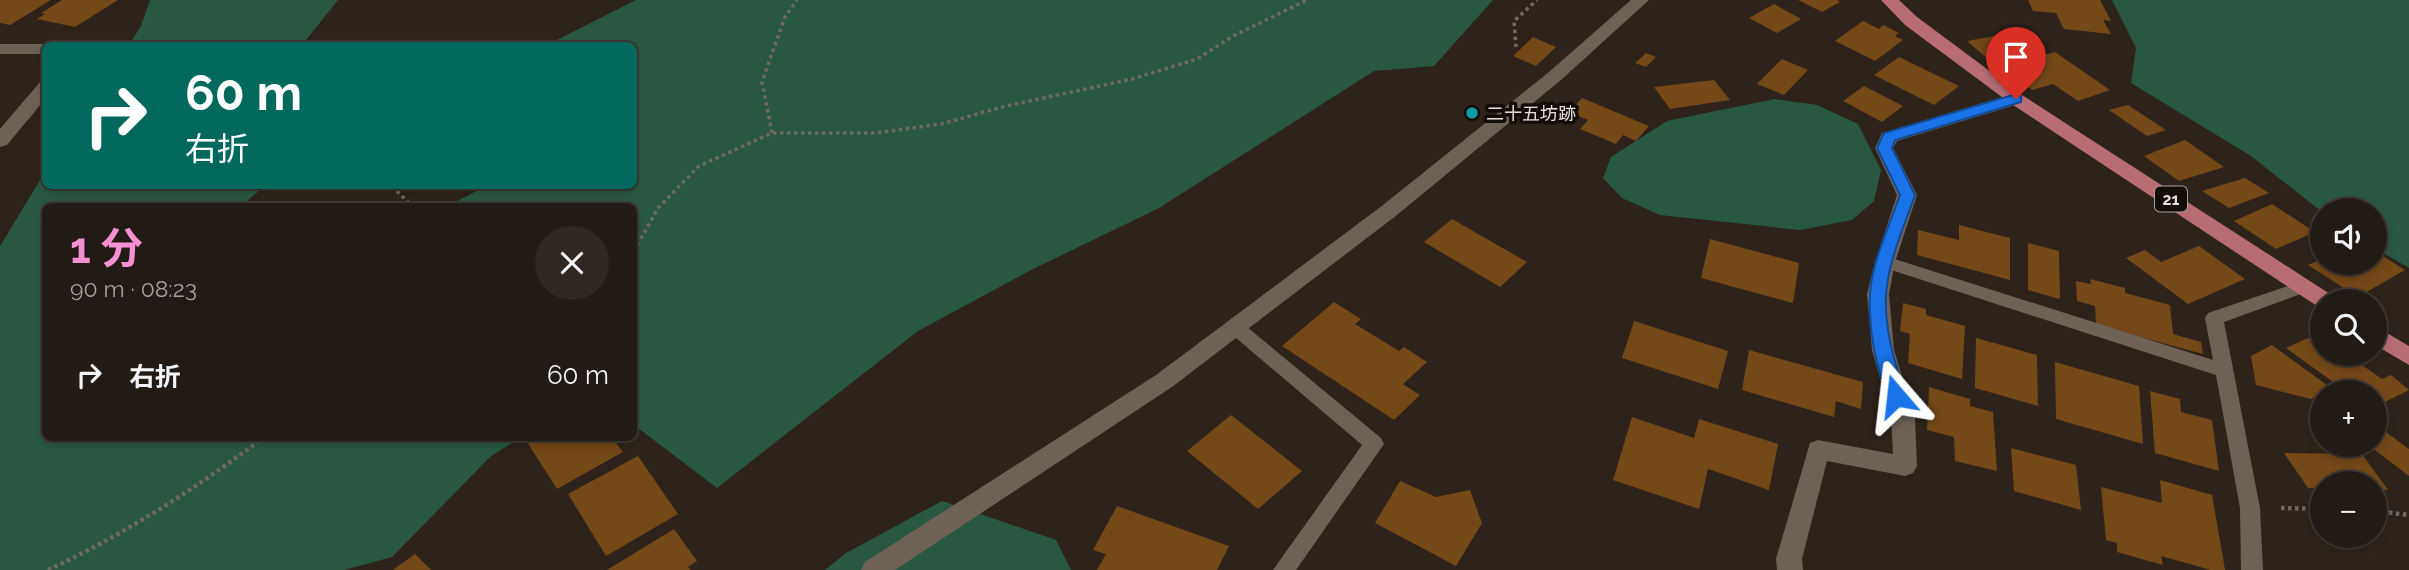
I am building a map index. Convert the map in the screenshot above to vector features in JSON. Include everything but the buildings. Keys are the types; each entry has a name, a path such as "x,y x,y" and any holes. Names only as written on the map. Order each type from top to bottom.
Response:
{"main road":[{"name":"21","path":"1889,0 1911,21 2016,99 2310,291"},
{"path":"2387,342 2409,357"}],"street":[{"path":"874,570 1164,381 1410,193 1555,76 1642,0"},
{"path":"0,49 42,49"},
{"path":"0,141 42,91"},
{"path":"1790,570 1789,559 1818,450 1905,466 1903,418 1883,350 1878,294 1885,262 1907,195 1884,148 1889,137 2016,99"}],"lane":[{"path":"1885,262 2224,371"},
{"path":"2252,570 2250,508 2214,318 2303,287"},
{"path":"1235,327 1374,444 1284,570"}],"path":[{"path":"772,133 762,82 785,17 797,0"},
{"path":"637,246 658,208 699,166 772,133 875,132 941,124 1006,106 1132,79 1197,59 1233,36 1307,0"},
{"path":"1516,47 1514,21 1537,0"},
{"path":"395,189 409,203"},
{"path":"48,570 100,547 216,474 259,441"},
{"path":"2250,508 2310,509"},
{"path":"2387,512 2409,515"}],"green space":[{"path":"150,0 338,0 304,42 131,42 141,26"},
{"path":"636,0 1493,0 1434,66 1374,71 1159,208 1031,270 918,331 717,488 637,427 637,203 454,203 480,189 637,189 637,42 553,42"},
{"path":"2112,0 2409,0 2409,268 2387,255 2387,198 2310,198 2310,203 2251,156 2131,83 2136,48"},
{"path":"1775,99 1817,105 1858,124 1881,170 1874,201 1852,220 1800,230 1660,215 1622,198 1603,178 1611,157 1667,121"},
{"path":"42,177 42,189 261,189 245,203 42,203 42,441 515,441 491,456 392,557 344,570 0,570 0,246"},
{"path":"942,501 1056,540 1071,570 825,570 846,553"}],"place":[{"name":"二十五坊跡","path":"1472,113"}],"route":[{"path":"1896,396 1883,350 1878,294 1885,262 1907,195 1884,148 1889,137 2016,99"}]}
